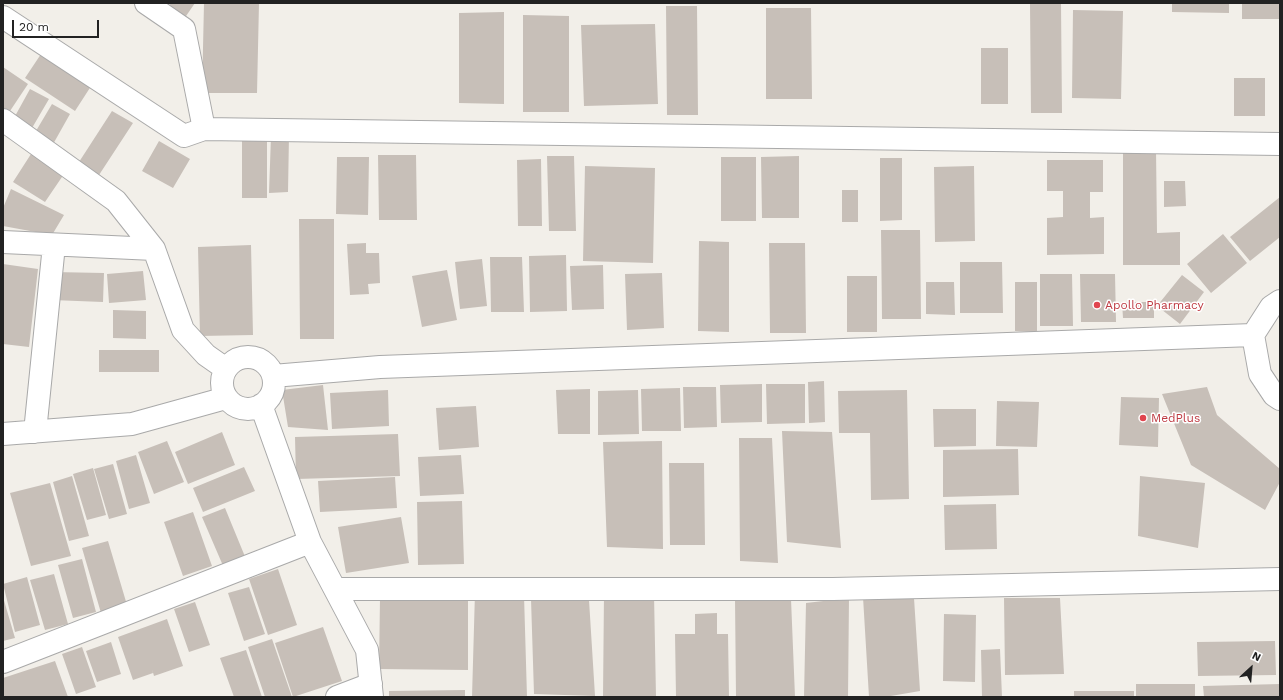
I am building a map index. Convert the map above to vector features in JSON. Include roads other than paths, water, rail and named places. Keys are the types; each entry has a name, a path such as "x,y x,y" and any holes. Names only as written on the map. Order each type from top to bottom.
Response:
{"street":[{"path":"146,3 184,29 204,129"},
{"path":"3,18 184,136 204,129 1280,144"},
{"path":"3,120 116,201 154,250 183,330 206,355 226,369"},
{"path":"3,242 154,250"},
{"path":"35,432 54,245"},
{"path":"1280,301 1271,307 1253,335 1260,374 1274,396 1280,399"},
{"path":"273,376 380,367 1253,335"},
{"path":"239,358 256,358 263,362 273,376 274,385 268,400 262,405 247,409 232,404 226,398 222,384 222,376 226,369 231,362 239,358"},
{"path":"3,434 132,424 226,398"},
{"path":"262,405 310,542 367,650 372,691 337,697"},
{"path":"3,662 310,542"},
{"path":"336,589 833,589 1280,580"}],"place":[{"name":"Apollo Pharmacy","path":"1097,305"},
{"name":"MedPlus","path":"1143,418"}]}
